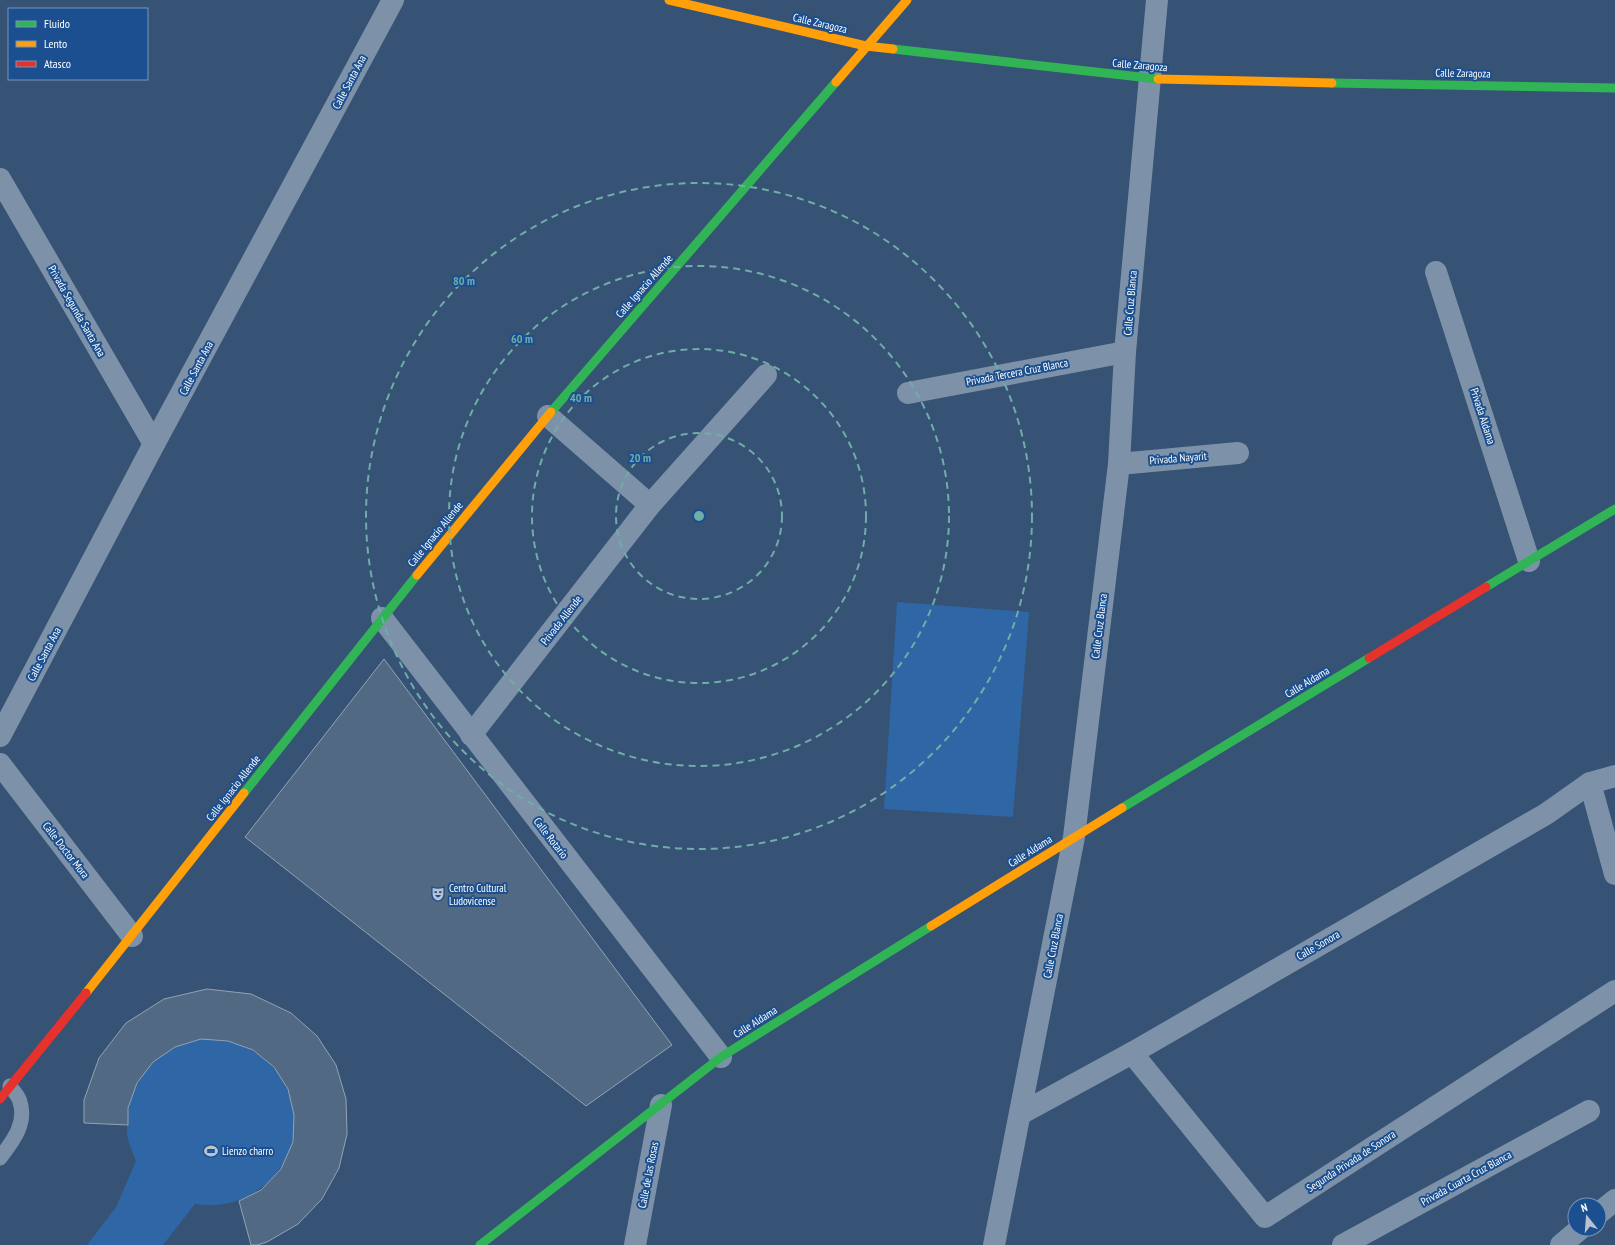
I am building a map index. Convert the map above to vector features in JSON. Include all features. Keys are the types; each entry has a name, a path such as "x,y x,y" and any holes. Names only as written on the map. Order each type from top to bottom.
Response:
{"street":[{"name":"Calle Santa Ana","path":"0,736 154,444 393,0"},
{"name":"Calle Zaragoza","path":"669,0 866,46 1151,79 1615,88"},
{"name":"Calle Ignacio Allende","path":"0,1099 132,936 382,618 548,416 907,0"},
{"name":"Calle Cruz Blanca","path":"994,1245 1074,837 1118,464 1125,352 1158,0"},
{"name":"Privada Segunda Santa Ana","path":"0,179 154,444"},
{"name":"Privada Aldama","path":"1436,272 1529,561"},
{"name":"Privada Tercera Cruz Blanca","path":"908,393 1125,352"},
{"name":"Privada Allende","path":"471,735 650,505 766,375"},
{"path":"548,416 650,505"},
{"name":"Privada Nayarit","path":"1118,464 1238,452"},
{"name":"Calle Aldama","path":"480,1245 721,1057 1074,837 1615,509"},
{"name":"Calle Rotario","path":"382,618 721,1057"},
{"name":"Calle Doctor Mora","path":"0,764 132,936"},
{"name":"Calle Sonora","path":"1020,1114 1132,1053 1546,814 1590,783 1615,776"},
{"path":"1590,783 1615,874"},
{"name":"Segunda Privada de Sonora","path":"1132,1053 1265,1217 1615,991"},
{"name":"Calle de las Rosas","path":"635,1245 661,1105"},
{"name":"Privada Cuarta Cruz Blanca","path":"1343,1245 1589,1111"},
{"path":"1607,1206 1615,1200"},
{"path":"1561,1245 1570,1237"}],"lane":[{"path":"0,1158 18,1134 22,1116 20,1101 10,1086"}],"shaded area":[{"path":"897,602 1029,612 1013,817 884,809"},
{"name":"Lienzo charro","path":"201,1039 225,1040 244,1046 271,1065 282,1078 294,1109 295,1125 293,1142 287,1157 279,1171 255,1192 226,1204 195,1204 163,1245 87,1245 116,1207 136,1161 129,1144 127,1121 129,1108 138,1083 153,1063 163,1054 174,1047"}],"building":[{"name":"Centro Cultural Ludovicense","path":"384,659 672,1045 586,1106 245,837"},
{"path":"207,989 251,994 291,1013 317,1036 336,1065 346,1099 347,1134 339,1168 322,1199 298,1224 267,1242 257,1245 251,1245 239,1201 261,1190 281,1169 293,1142 294,1115 288,1089 274,1067 253,1050 228,1041 201,1039 175,1047 153,1062 137,1083 128,1108 128,1125 84,1123 84,1100 99,1058 126,1023 164,999"}],"traffic: fast":[{"path":"893,49 1158,79"},
{"path":"551,412 836,82"},
{"path":"1332,83 1615,88"},
{"path":"1486,587 1615,509"},
{"path":"244,793 417,575"},
{"path":"1122,808 1369,658"},
{"path":"480,1245 721,1057 931,926"}],"traffic: slow":[{"path":"669,0 866,46 893,49"},
{"path":"836,82 907,0"},
{"path":"1158,79 1332,83"},
{"path":"417,575 551,412"},
{"path":"86,993 244,793"},
{"path":"931,926 1122,808"}],"traffic: jam":[{"path":"1369,658 1486,587"},
{"path":"0,1099 86,993"}],"place":[{"name":"Centro Cultural Ludovicense","path":"438,894"},
{"name":"Lienzo charro","path":"211,1151"}]}
